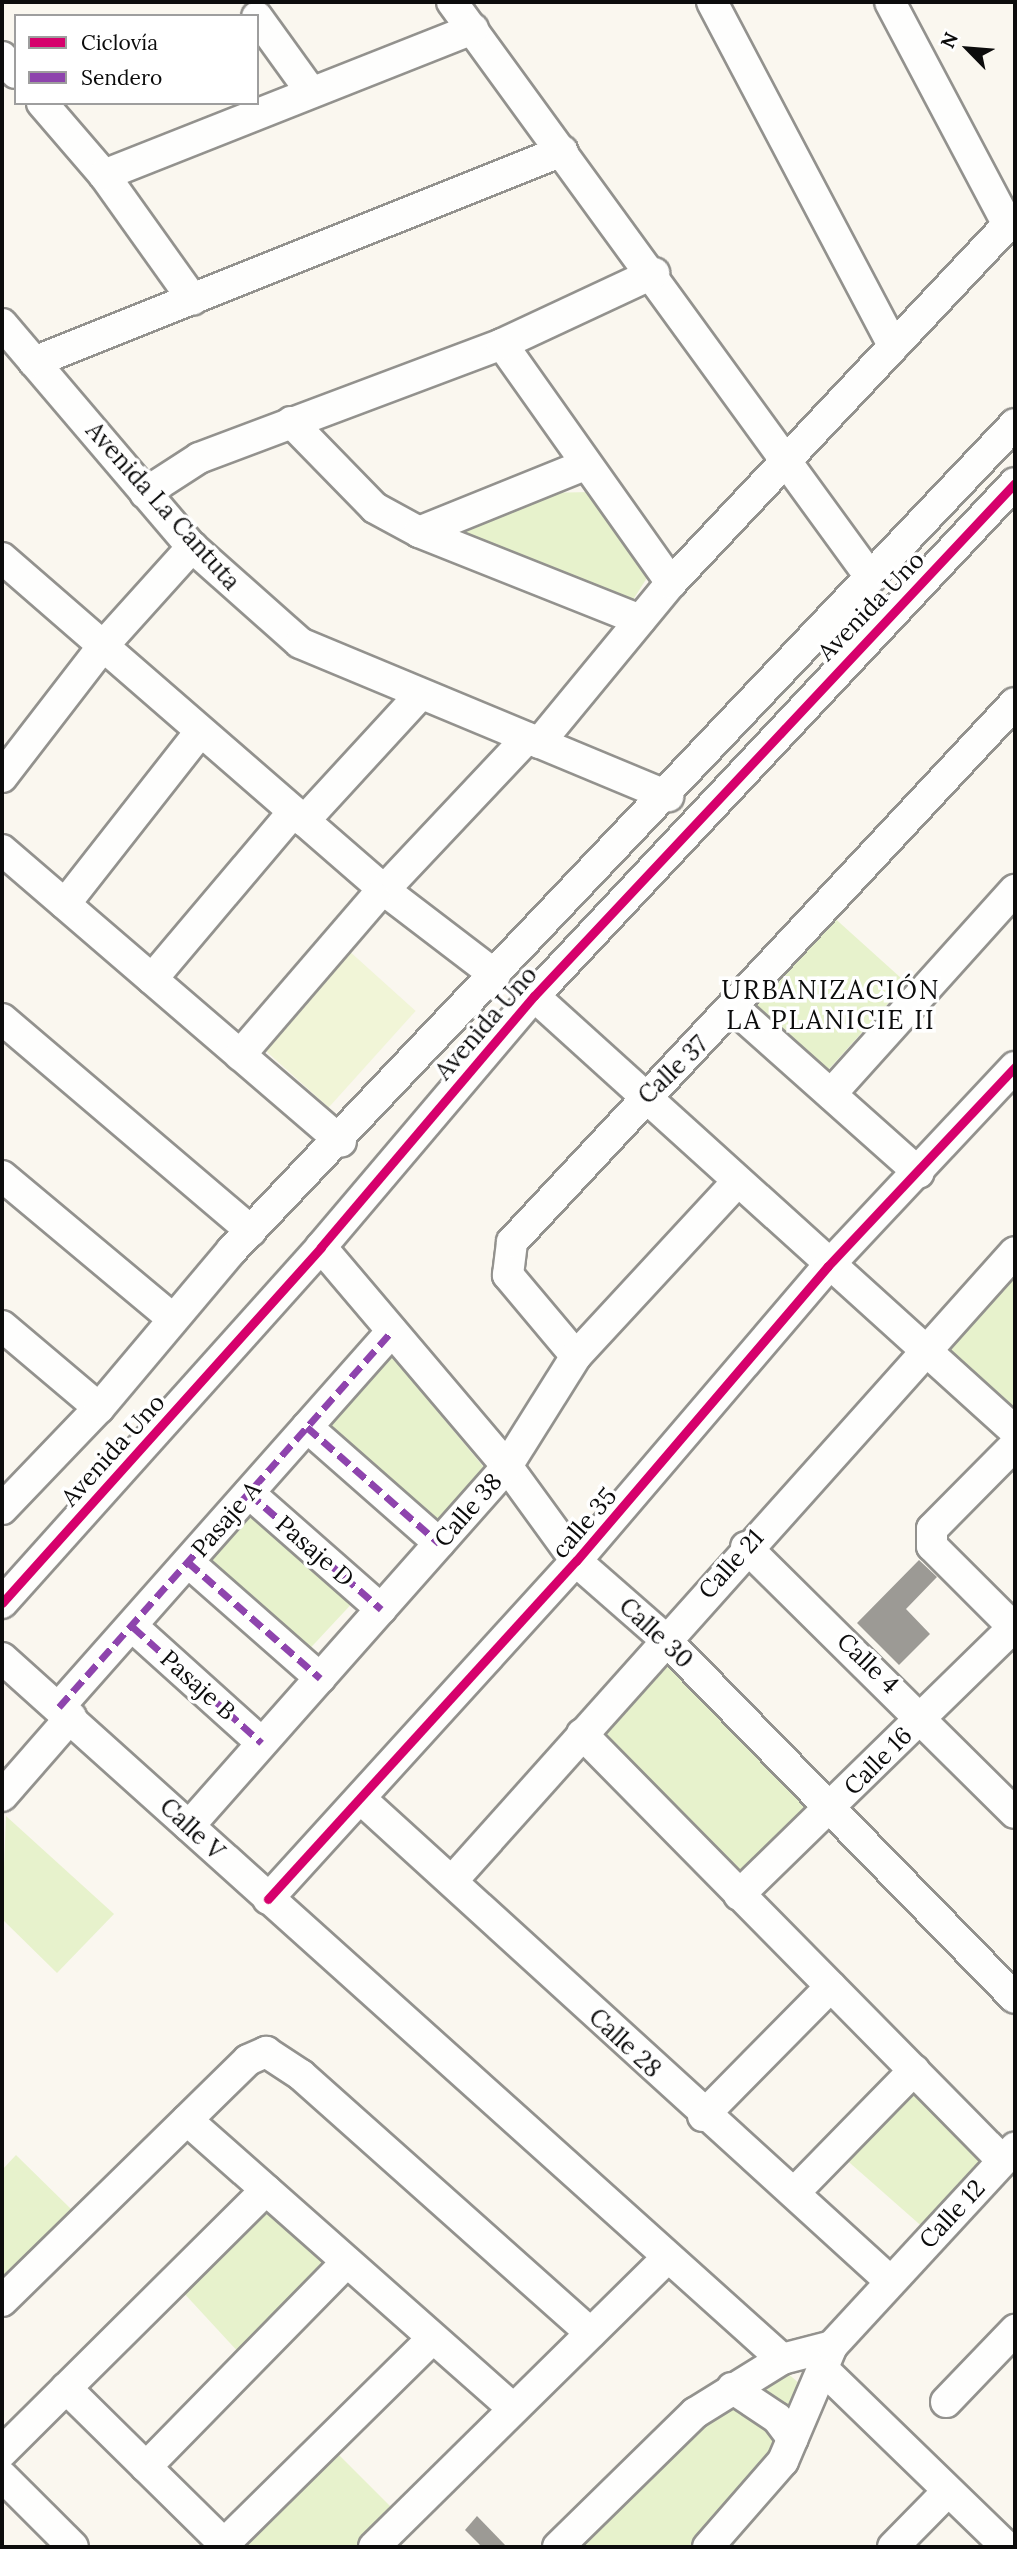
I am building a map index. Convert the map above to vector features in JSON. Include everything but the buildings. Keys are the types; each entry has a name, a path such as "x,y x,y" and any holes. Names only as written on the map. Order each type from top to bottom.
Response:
{"street":[{"path":"452,2 654,273 871,578"},
{"path":"712,2 894,346"},
{"path":"240,1055 379,894 533,740 671,583 1012,221 890,2"},
{"path":"259,19 311,92"},
{"path":"104,175 472,29"},
{"path":"2,57 14,71"},
{"path":"44,105 104,175 192,300"},
{"path":"34,362 562,151"},
{"path":"145,493 199,458 502,344 654,273"},
{"name":"Avenida La Cantuta","path":"2,324 192,547 300,643 668,796"},
{"path":"502,344 671,583"},
{"path":"291,422 359,496 419,532 640,620"},
{"name":"Avenida Uno","path":"5,1498 99,1408 251,1231 341,1142 1015,424"},
{"path":"419,532 585,465"},
{"name":"Avenida Uno","path":"2,1603 321,1247 534,996 1015,483"},
{"path":"2,778 102,647 192,547"},
{"path":"5,566 299,816 379,894 495,975"},
{"path":"152,979 299,816 420,695"},
{"name":"Calle 37","path":"576,1356 508,1275 505,1258 512,1242 643,1098 735,1009 1015,702"},
{"path":"65,904 200,732"},
{"path":"2,850 341,1142"},
{"path":"831,1094 1015,890"},
{"path":"534,996 735,1184 828,1266 928,1347 1015,1431"},
{"path":"735,1009 919,1173"},
{"path":"2,1019 251,1231"},
{"name":"calle 35","path":"363,1801 576,1561 828,1266 919,1173 1015,1067"},
{"path":"2,1176 173,1319"},
{"name":"Calle 38","path":"189,1826 507,1466 576,1356 735,1184"},
{"name":"Calle 30","path":"321,1247 507,1466 576,1561 665,1639 828,1811 1015,1998"},
{"name":"Calle 21","path":"452,1881 746,1547 1015,1252"},
{"path":"2,1326 99,1408"},
{"name":"Pasaje A","path":"2,1796 133,1627 391,1331"},
{"path":"307,1427 439,1543"},
{"path":"1015,1446 932,1529 932,1546 1015,1628"},
{"name":"Pasaje D","path":"249,1493 381,1609"},
{"name":"Calle 4","path":"746,1547 923,1716 1015,1813"},
{"path":"188,1562 320,1678"},
{"name":"Pasaje B","path":"133,1627 262,1743"},
{"name":"Calle 16","path":"739,1895 1015,1628"},
{"name":"Calle V","path":"2,1658 782,2359"},
{"path":"582,1734 914,2070 1009,2154"},
{"path":"268,1899 363,1801"},
{"name":"Calle 28","path":"363,1801 703,2116 794,2193 890,2281"},
{"path":"703,2116 831,1986"},
{"path":"2,2301 248,2060 275,2055 591,2333"},
{"path":"794,2193 914,2070"},
{"path":"187,2120 514,2409"},
{"name":"Calle 12","path":"708,2547 757,2498 793,2438 828,2357 890,2281 1009,2154"},
{"path":"2,2452 266,2190"},
{"path":"374,2547 667,2258"},
{"path":"146,2467 347,2262"},
{"path":"66,2388 225,2546 433,2338"},
{"path":"946,2402 1011,2343"},
{"path":"558,2547 695,2413 782,2359 828,2357 948,2491 1007,2547"},
{"path":"732,2388 769,2412 793,2438"},
{"path":"2,2476 73,2547"},
{"path":"892,2547 948,2491"}],"green space":[{"path":"590,492 652,570 631,603 459,536 455,526 545,493"},
{"path":"830,914 907,983 823,1076 746,1007"},
{"path":"348,950 416,1011 329,1107 261,1047"},
{"path":"1015,1271 1015,1417 944,1350"},
{"path":"382,1345 487,1471 433,1533 316,1426"},
{"path":"246,1500 354,1601 300,1659 191,1559"},
{"path":"667,1657 815,1805 740,1880 592,1732"},
{"path":"6,1816 114,1914 57,1973 2,1919"},
{"path":"910,2089 919,2090 987,2158 926,2230 842,2156"},
{"path":"16,2155 71,2209 2,2280 2,2170"},
{"path":"267,2210 330,2263 241,2355 181,2290"},
{"path":"785,2371 808,2391 798,2418 760,2391 762,2378"},
{"path":"744,2406 758,2409 777,2441 768,2472 701,2547 567,2547 696,2419"},
{"path":"334,2450 396,2512 362,2547 241,2547"}],"marked path":[{"path":"59,1707 392,1331"},
{"path":"307,1427 439,1543"},
{"path":"249,1493 381,1609"},
{"path":"188,1562 320,1678"},
{"path":"133,1627 262,1743"}],"cycle path":[{"path":"2,1603 321,1247 534,996 1015,483"},
{"path":"268,1899 576,1561 828,1266 1015,1067"}],"district":[{"name":"URBANIZACIÓN LA PLANICIE II","path":"831,1005"}]}
